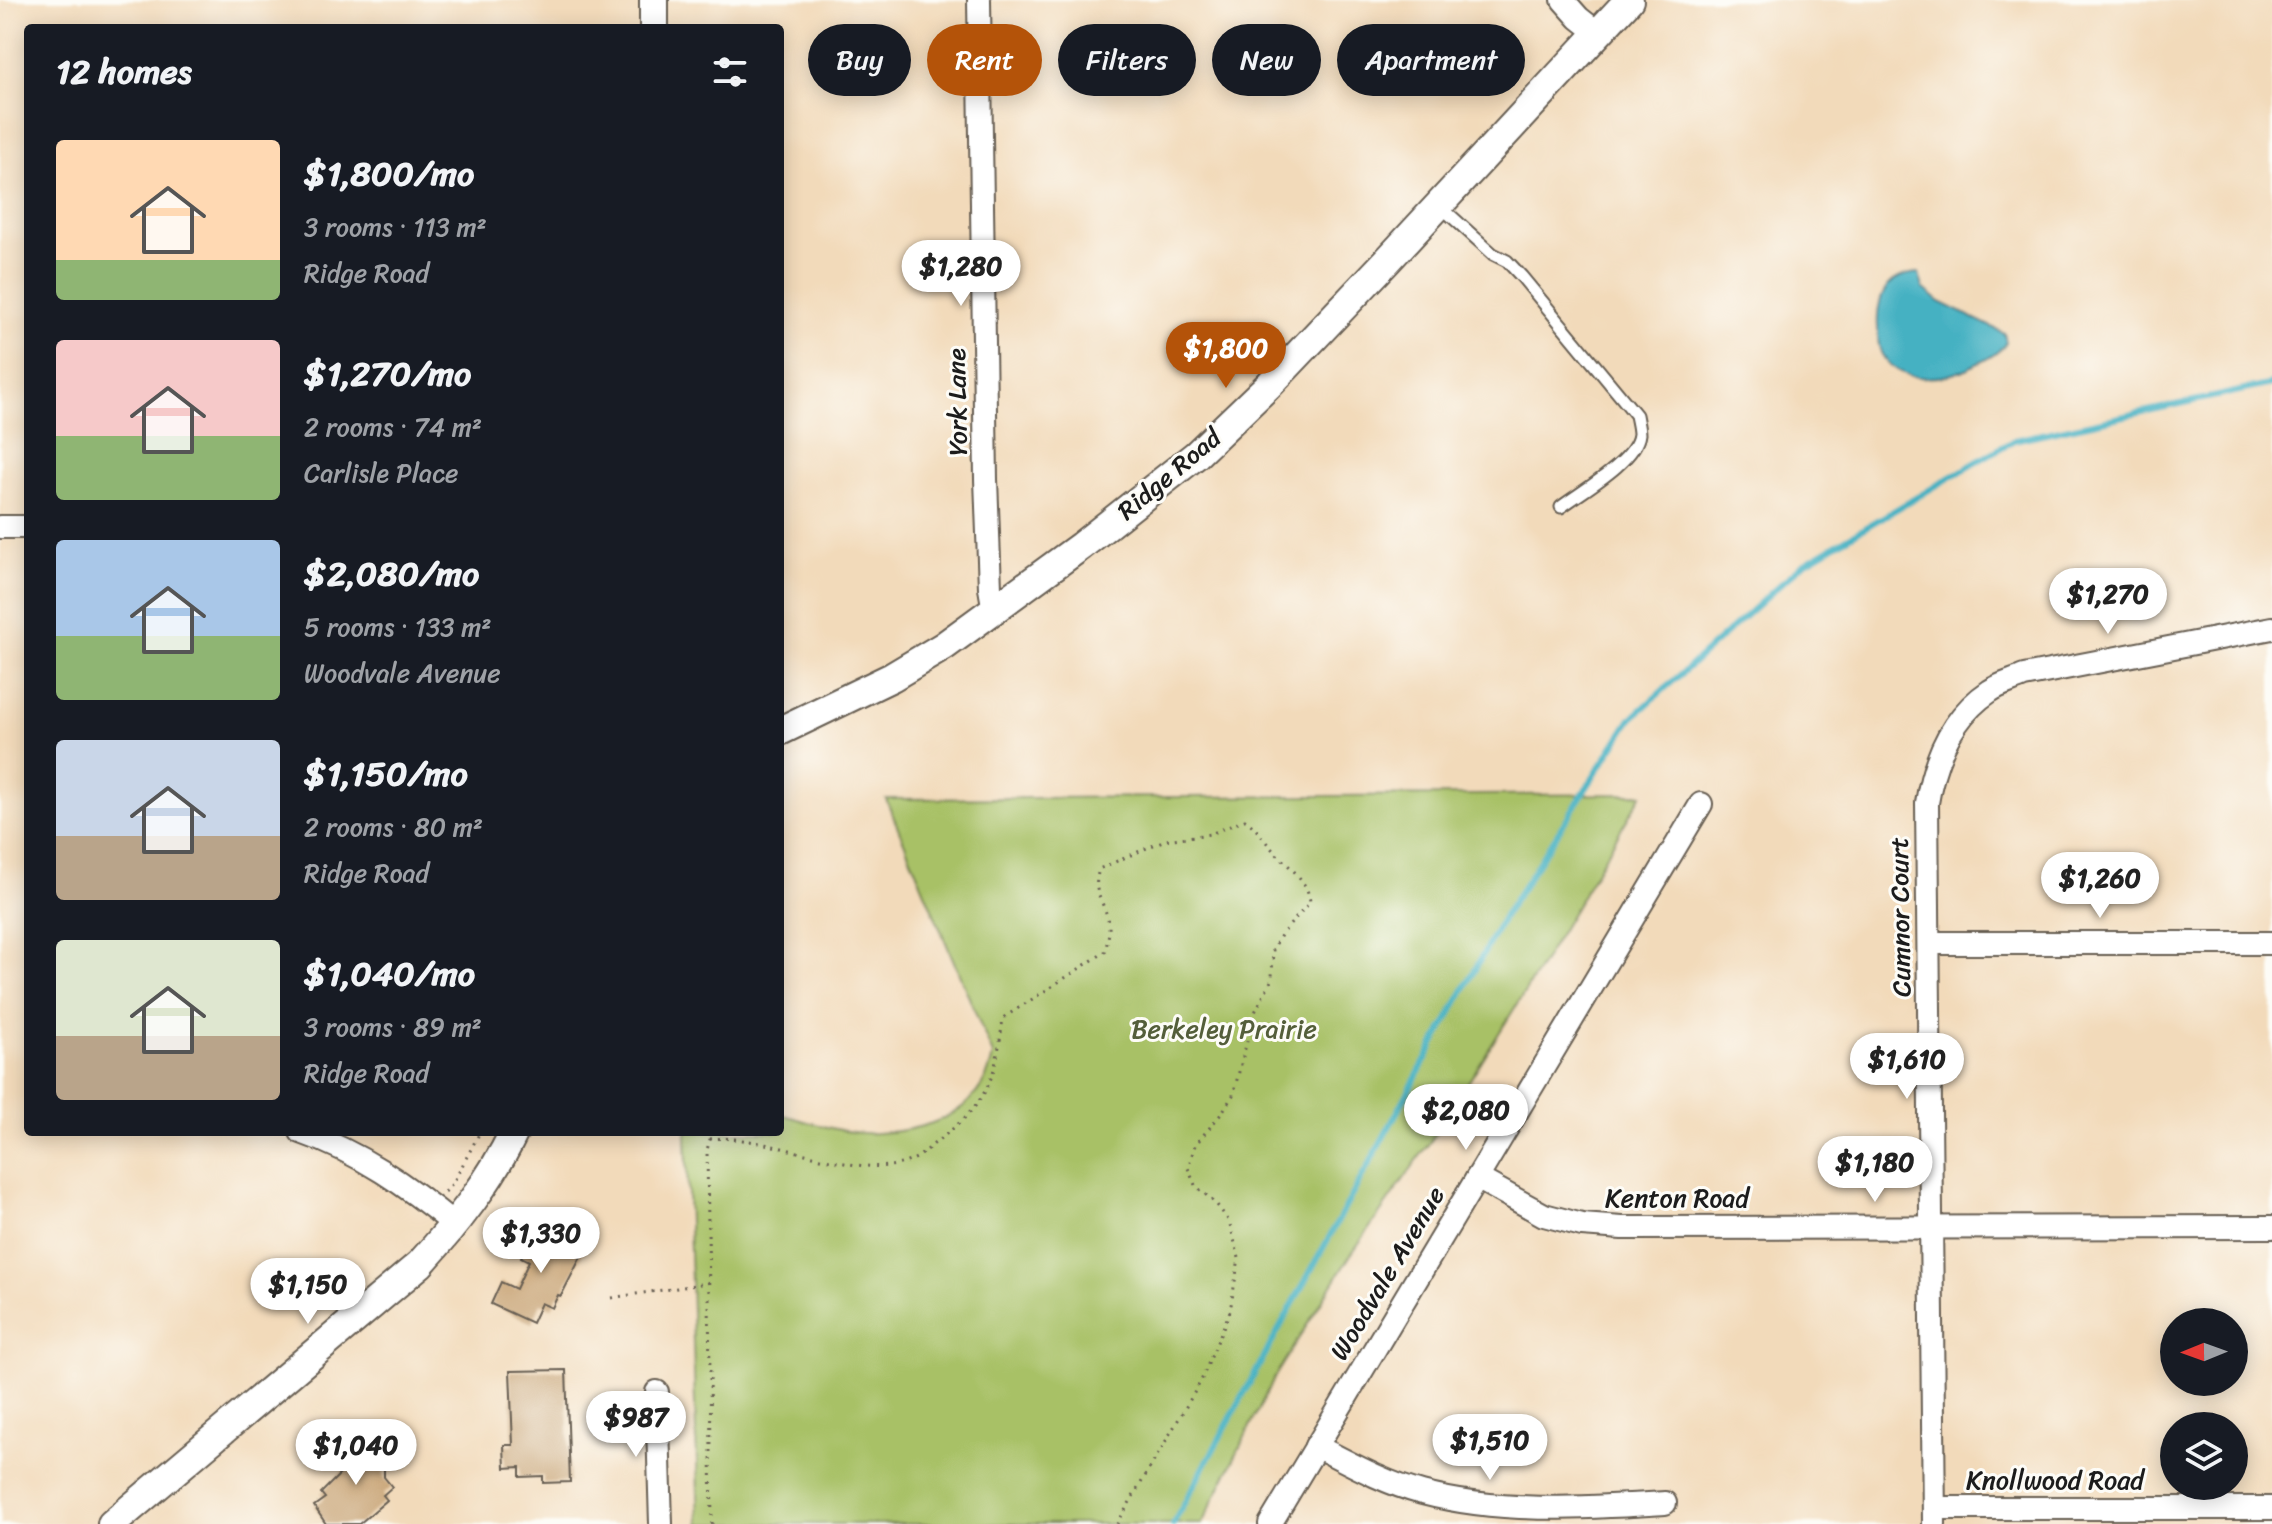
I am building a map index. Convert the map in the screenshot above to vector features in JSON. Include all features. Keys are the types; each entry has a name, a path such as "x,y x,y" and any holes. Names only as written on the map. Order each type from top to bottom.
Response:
{"street":[{"path":"654,0 654,24"},
{"name":"York Lane","path":"979,0 986,479 990,588 994,611"},
{"path":"1563,0 1598,33"},
{"name":"Ridge Road","path":"784,729 892,677 944,646 1081,546 1196,455 1270,384 1629,0"},
{"path":"0,527 24,527"},
{"name":"Cumnor Court","path":"1934,1516 1927,803 1940,751 1972,706 1991,690 2024,676 2272,628"},
{"name":"Woodvale Avenue","path":"1270,1524 1701,804"},
{"path":"1929,943 2272,943"},
{"path":"311,1136 344,1149 392,1176 455,1225"},
{"path":"112,1524 420,1264 455,1225 486,1183 512,1136"},
{"name":"Kenton Road","path":"1477,1178 1544,1215 1582,1225 1622,1228 2272,1227"},
{"path":"657,1392 661,1524"},
{"path":"1316,1446 1370,1474 1422,1493 1478,1504 1548,1510 1665,1503"},
{"name":"Knollwood Road","path":"1934,1516 2272,1508"}],"lane":[{"path":"1439,205 1493,254 1507,261 1636,415 1639,432 1636,444 1625,460 1561,507"}],"path":[{"path":"710,1139 748,1142 872,1167 898,1165 917,1157 971,1113 981,1101 991,1081 998,1055 1003,1018 1105,952 1109,931 1095,884 1099,869 1165,840 1210,834 1245,820 1255,827 1274,852 1296,873 1306,888 1310,902 1273,949 1272,979 1254,1014 1233,1095 1195,1145 1188,1168 1195,1185 1229,1221 1239,1258 1230,1311 1201,1381 1117,1524"},
{"path":"432,1206 453,1183 478,1136"},
{"path":"710,1139 707,1150 712,1524"},
{"path":"612,1298 665,1292 711,1282"}],"green space":[{"name":"Berkeley Prairie","path":"1642,794 1536,974 1439,1129 1350,1256 1274,1378 1202,1524 699,1524 686,1136 784,1136 784,1115 853,1132 877,1133 916,1128 951,1115 966,1104 987,1075 993,1055 886,799"}],"water":[{"path":"1919,273 1923,288 1940,302 2004,333 2006,342 2002,347 1983,361 1945,376 1923,378 1902,373 1893,367 1883,356 1879,345 1881,299 1885,290 1898,278"}],"building":[{"path":"547,1227 587,1245 561,1296 558,1295 552,1308 541,1303 532,1323 491,1304 501,1282 516,1289 529,1261 521,1257 529,1239 537,1243"},
{"path":"566,1370 570,1482 543,1483 543,1476 520,1477 520,1467 505,1468 504,1445 513,1445 510,1371"},
{"path":"368,1436 384,1460 384,1477 392,1487 383,1495 387,1500 359,1524 326,1524 314,1506 325,1498 321,1493 353,1461 345,1452"}],"waterway":[{"path":"1173,1524 1504,916 1631,719 1803,564 2014,440 2272,384"}]}
